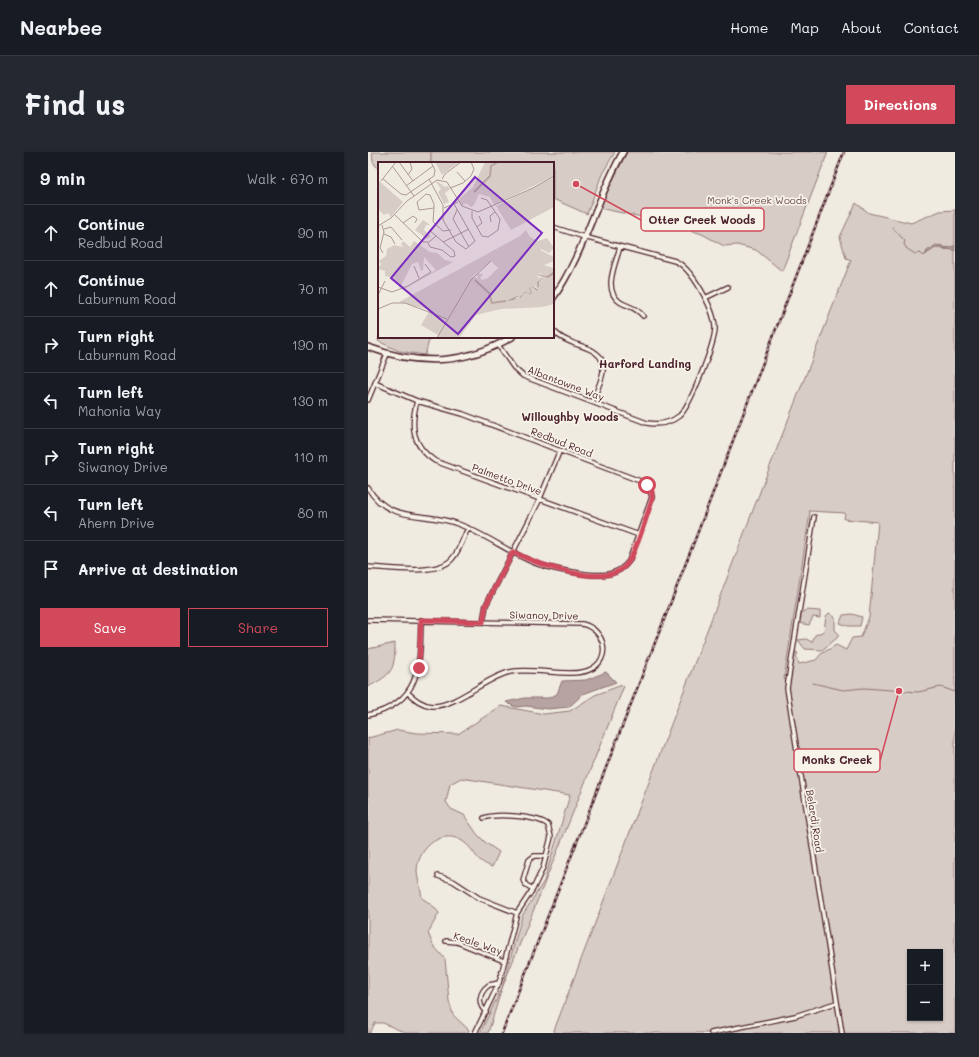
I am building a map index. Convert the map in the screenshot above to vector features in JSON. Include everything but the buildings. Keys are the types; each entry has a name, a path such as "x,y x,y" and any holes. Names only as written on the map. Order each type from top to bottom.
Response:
{"street":[{"path":"554,296 565,278 609,177 622,152"},
{"name":"Albantowne Way","path":"498,345 514,368 523,376 647,423 665,423 679,416 688,404 714,334 714,319 693,275 680,263 554,227"},
{"path":"620,247 611,281 611,290 618,301 636,308 643,316"},
{"path":"705,298 728,287"},
{"path":"555,332 560,338 598,354 602,359 604,365 603,371 592,402"},
{"path":"368,346 387,354 426,360 442,360 466,356 498,345 510,338"},
{"path":"368,400 387,354"},
{"name":"Redbud Road","path":"375,383 417,401 463,414 640,481 648,486 652,492 652,500 639,535"},
{"name":"Palmetto Drive","path":"417,401 413,415 413,432 419,447 429,458 540,500 639,535"},
{"path":"483,622 486,605 540,500 560,450"},
{"path":"368,488 376,499 390,510 438,519 468,528 526,559 552,568 592,574 613,574 619,571 629,561 639,535"},
{"name":"Belardi Road","path":"814,517 787,688 836,1003 842,1033"},
{"path":"368,567 429,569 442,566 453,558 468,528"},
{"name":"Siwanoy Drive","path":"368,620 421,620 588,625 594,628 601,637 604,651 599,663 588,671 510,672 439,705 424,704 408,693"},
{"path":"368,715 387,710 408,693 419,668 421,620"},
{"path":"475,1033 499,983 517,914 540,874 546,856 551,831 545,822 539,820 495,815 484,818"},
{"path":"532,889 526,885 523,880 529,860 534,856 546,856"},
{"path":"438,876 453,881 479,898 517,914"},
{"name":"Keale Way","path":"446,941 456,942 504,961"},
{"path":"486,1012 480,1004 483,991 489,985 499,983"},
{"path":"711,1033 795,1016 836,1003"}],"green space":[{"path":"372,152 615,152 602,174 587,214 554,199 554,162 378,162 378,169 373,162"},
{"name":"Monk's Creek Woods","path":"627,152 828,152 782,271 756,250 737,245 724,246 702,234 670,223 599,208"},
{"path":"856,203 869,213 911,223 940,211 955,210 955,246 946,248 940,245 927,251 926,254 935,248 955,250 955,1033 553,1033 763,484 851,260 846,258 840,237","holes":["809,511 845,513 844,519 878,522 869,617 861,637 852,638 846,650 836,645 821,654 816,660 799,664 796,657 798,653 794,651 788,681 784,679 810,513"]},
{"path":"379,338 430,338 425,355 399,351 378,341"},
{"path":"806,610 820,611 820,618 813,617 809,625 799,623 801,613"},
{"path":"829,613 835,617 835,630 839,634 837,638 822,650 805,649 798,640 806,639 812,642 815,635 824,631 826,616"},
{"path":"852,614 862,617 860,626 848,626 840,623 843,615"},
{"path":"395,643 393,666 390,671 382,679 368,687 368,649"},
{"path":"622,685 624,686 502,988 522,916 544,881 570,795 461,778 450,784 446,802 451,809 464,815 477,834 486,843 499,852 492,867 479,859 465,843 457,838 449,837 441,838 427,847 418,862 417,870 422,898 433,906 439,913 428,933 433,945 445,959 449,1001 453,1015 469,1030 468,1033 406,1033 383,1023 375,1023 370,1033 368,1033 368,738 398,730 416,733 458,734 501,706 544,714 570,711 595,695"},
{"path":"502,988 488,1033 480,1033"}],"shaded area":[{"path":"936,245 946,248 955,246 955,250 935,248 925,255 927,251"},
{"path":"606,672 616,682 583,694 569,707 548,709 526,706 515,707 506,702 525,698 549,698 557,694 562,681 586,680"}],"waterway":[{"path":"431,152 431,162"},
{"path":"892,227 905,241 904,244 906,248 915,254 920,253 924,256 926,254"},
{"path":"813,683 843,690 864,688 918,692 941,687 955,692"}],"railway":[{"path":"502,1033 669,607 844,152"}],"place":[{"name":"Otter Creek Woods","path":"576,184"},
{"name":"Monks Creek","path":"899,691"}],"district":[{"name":"Harford Landing","path":"645,363"},
{"name":"Willoughby Woods","path":"570,416"}],"route":[{"path":"419,668 421,620 483,622 483,614 486,605 513,552 539,564 566,571 606,575 613,574 625,567 629,561 652,500 652,492 647,485"}]}
